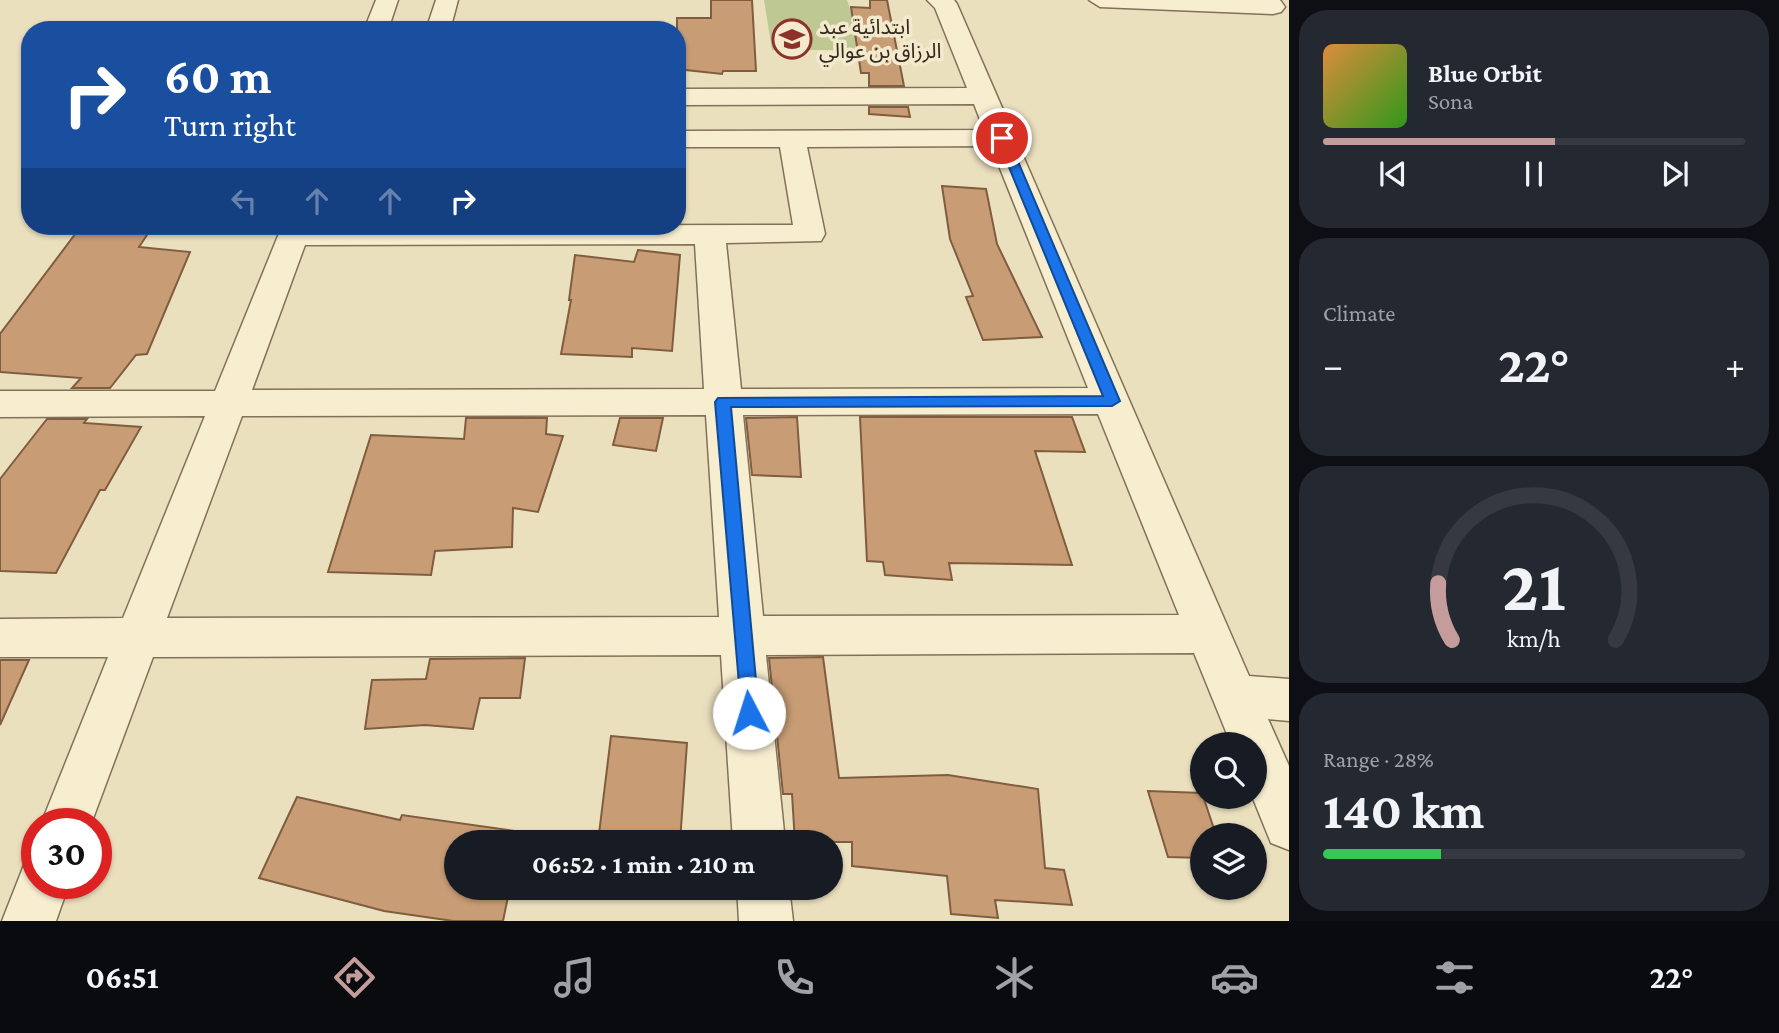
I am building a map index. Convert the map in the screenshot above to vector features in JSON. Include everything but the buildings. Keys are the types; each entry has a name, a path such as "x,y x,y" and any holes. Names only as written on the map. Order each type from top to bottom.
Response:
{"street":[{"path":"379,21 387,0"},
{"path":"441,21 447,0"},
{"path":"938,0 945,4 1289,825"},
{"path":"1100,0 1273,7 1268,0"},
{"path":"686,97 984,96"},
{"path":"828,97 838,138"},
{"path":"686,139 1002,138"},
{"path":"686,233 810,234 792,139"},
{"path":"710,234 758,830"},
{"path":"72,808 293,235"},
{"path":"0,404 1112,401"},
{"path":"0,638 1209,634"},
{"path":"1234,695 1289,700"},
{"path":"29,921 37,899"},
{"path":"764,900 766,921"}],"green space":[{"path":"764,0 847,0 864,50 772,50"}],"place":[{"name":"ابتدائية عبد الرزاق بن عوالي","path":"792,39"}],"route":[{"path":"749,713 723,402 1112,401 1002,138"}]}
